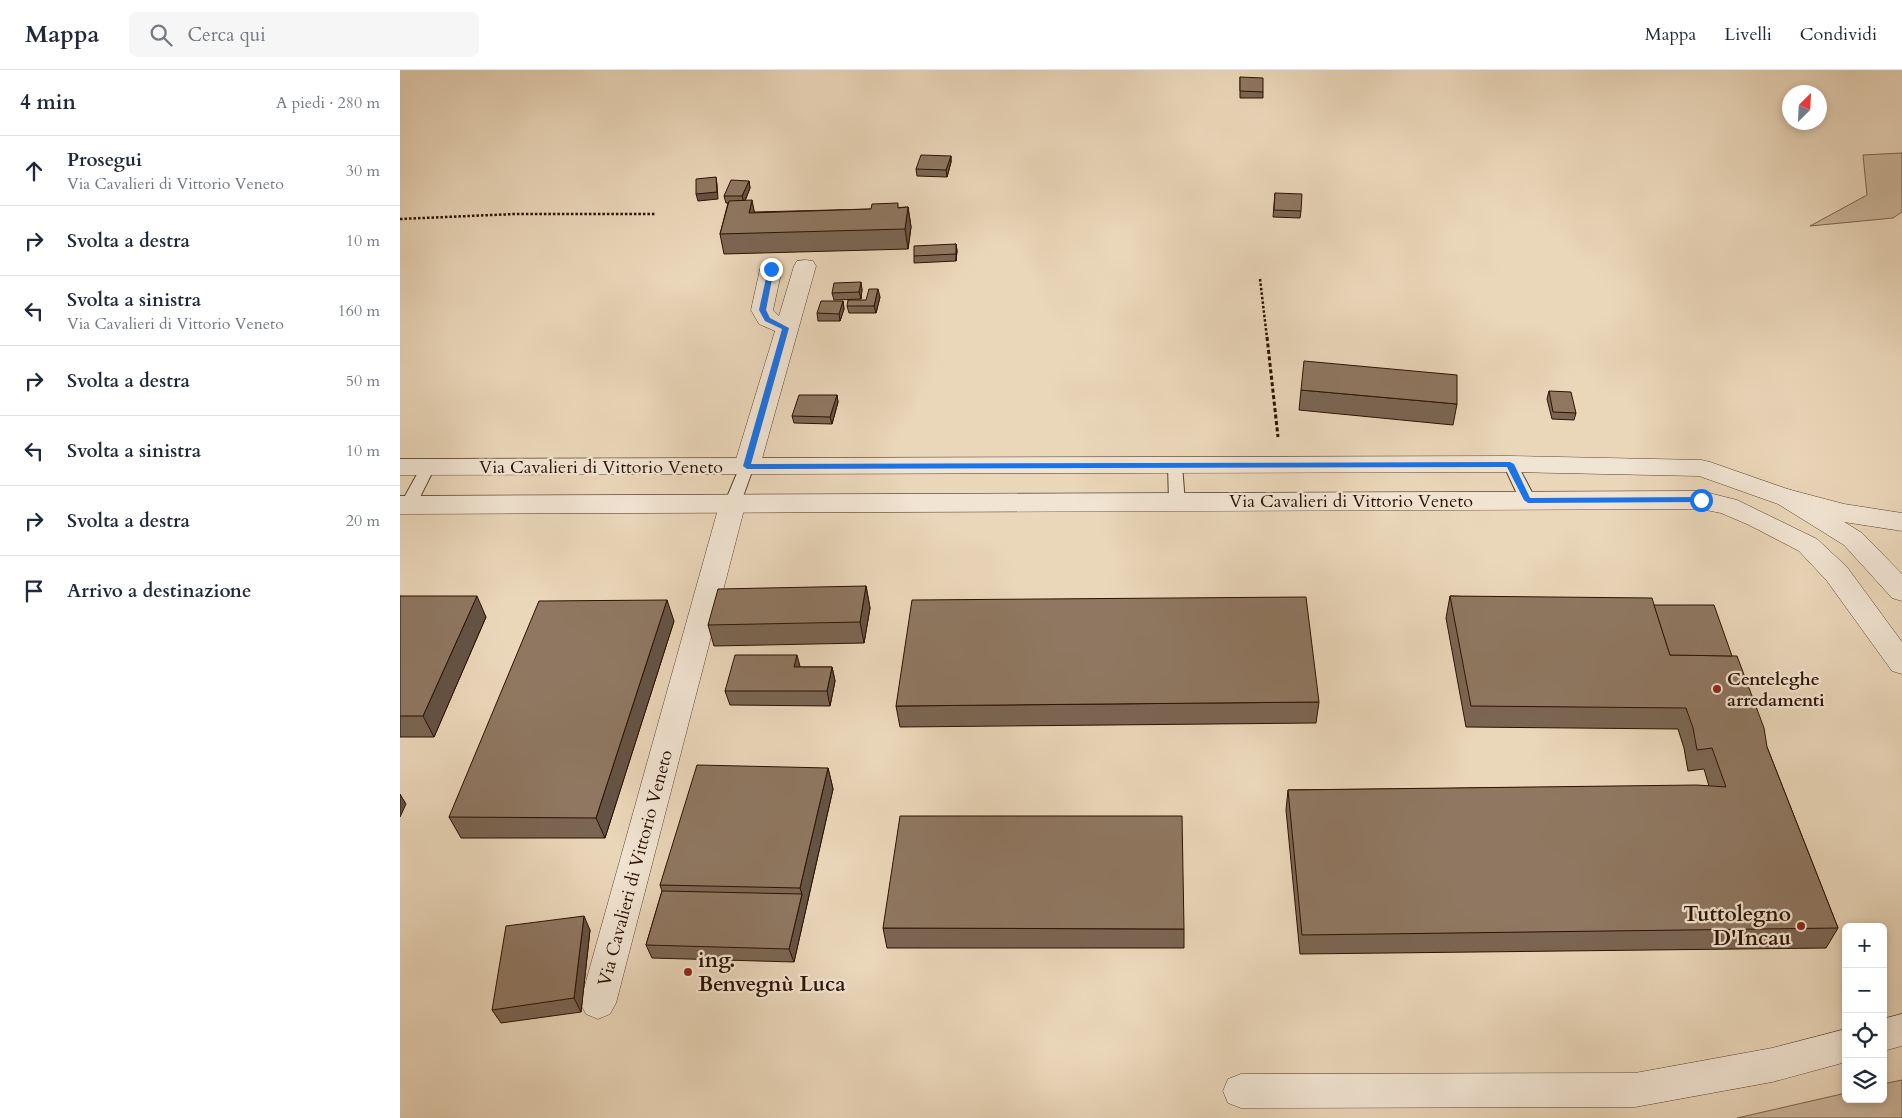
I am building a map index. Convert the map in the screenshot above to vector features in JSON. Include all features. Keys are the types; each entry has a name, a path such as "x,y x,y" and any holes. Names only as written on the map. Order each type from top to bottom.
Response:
{"street":[{"path":"747,466 805,266"},
{"path":"771,269 762,310 767,320 786,328"},
{"name":"Via Cavalieri di Vittorio Veneto","path":"400,467 1510,464 1701,468 1787,498 1854,539 1902,591"},
{"path":"1787,498 1844,513 1902,522"},
{"name":"Via Cavalieri di Vittorio Veneto","path":"404,505 733,502 1701,500 1728,506 1808,545 1837,574 1902,663"},
{"name":"Via Cavalieri di Vittorio Veneto","path":"598,1003 733,502"},
{"path":"1887,1034 1902,1030"},
{"path":"1241,1091 1635,1090 1772,1065 1842,1046"}],"lane":[{"path":"1510,464 1528,500"},
{"path":"733,502 747,466"},
{"path":"1176,466 1177,502"},
{"path":"404,505 428,467"}],"path":[{"path":"400,219 515,214 654,214"},
{"path":"1260,279 1281,465"}],"shaded area":[{"path":"1902,153 1902,212 1893,218 1810,226 1867,195 1863,155"},
{"path":"1902,1080 1902,1118 1737,1118 1842,1094 1842,1103 1887,1103 1887,1083"}],"building":[{"path":"1240,77 1263,78 1263,92 1240,91"},
{"path":"921,155 951,156 946,170 916,169"},
{"path":"716,177 717,192 696,194 696,179"},
{"path":"731,180 749,181 742,196 724,196"},
{"path":"1275,193 1302,194 1301,211 1274,210"},
{"path":"752,200 749,213 871,209 872,204 898,203 898,208 908,207 905,229 720,234 729,201"},
{"path":"956,244 956,254 914,256 914,246"},
{"path":"861,282 859,292 832,293 834,283"},
{"path":"869,289 878,289 874,306 847,306 848,300 866,300"},
{"path":"821,301 843,301 839,314 817,313"},
{"path":"1304,361 1457,375 1457,404 1301,390"},
{"path":"1549,391 1571,392 1576,413 1553,412"},
{"path":"799,395 837,395 830,417 792,416"},
{"path":"866,586 860,622 708,625 718,589"},
{"path":"400,596 477,596 423,716 400,716"},
{"path":"1450,596 1652,598 1670,655 1737,656 1764,728 1767,747 1838,928 1302,935 1288,790 1697,785 1726,787 1712,748 1697,750 1693,728 1686,708 1471,706"},
{"path":"1306,597 1319,702 896,706 912,600"},
{"path":"667,600 596,818 449,817 539,601"},
{"path":"1654,605 1714,605 1732,656 1670,655"},
{"path":"735,655 797,655 794,667 832,667 827,691 725,691"},
{"path":"697,765 828,768 800,888 660,885"},
{"path":"900,816 1182,816 1184,929 883,928"},
{"path":"662,891 802,894 789,949 646,945"},
{"path":"584,916 574,998 492,1010 506,926"}],"place":[{"name":"Centeleghe arredamenti","path":"1717,689"},
{"name":"Tuttolegno D'Incau","path":"1801,926"},
{"name":"ing. Benvegnù Luca","path":"688,972"}],"route":[{"path":"771,269 762,310 767,320 786,328 747,466 1510,464 1528,500 1701,500"}]}
